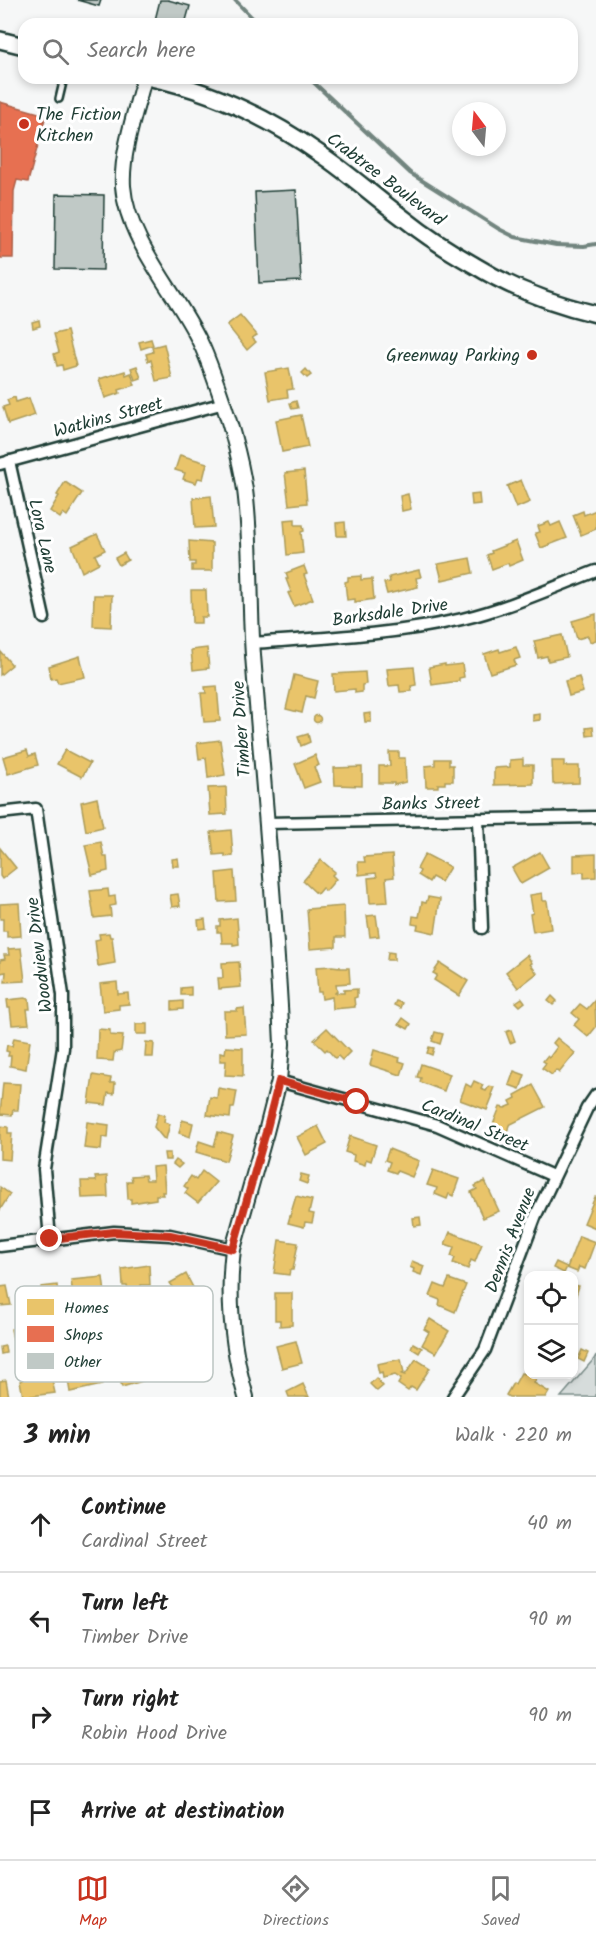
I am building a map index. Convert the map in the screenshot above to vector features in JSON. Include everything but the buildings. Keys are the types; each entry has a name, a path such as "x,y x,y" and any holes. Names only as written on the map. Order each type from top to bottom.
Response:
{"main road":[{"path":"0,40 18,44"},
{"name":"Crabtree Boulevard","path":"176,84 208,94 262,119 319,153 406,220 476,267 540,296 596,314"}],"street":[{"name":"Timber Drive","path":"143,84 123,168 126,203 135,230 147,253 200,341 224,403 238,451 245,491 252,643 282,1044 279,1081 233,1249 230,1290 231,1327 237,1368 246,1397"},
{"name":"Watkins Street","path":"4,462 224,403"},
{"name":"Lora Lane","path":"4,462 44,618"},
{"name":"Barksdale Drive","path":"252,643 414,628 464,619 522,600 596,571"},
{"name":"Woodview Drive","path":"0,813 36,809 63,995 63,1048 44,1169 50,1239"},
{"name":"Banks Street","path":"266,824 596,817"},
{"path":"478,819 482,928"},
{"name":"Cardinal Street","path":"279,1081 437,1125 553,1176"},
{"name":"Dennis Avenue","path":"453,1397 485,1350 536,1215 587,1108 596,1095"},
{"path":"0,1246 114,1232 170,1235 233,1249"}],"lane":[{"path":"59,99 63,84"}],"shaded area":[{"path":"596,1355 596,1397 561,1397 578,1379"}],"waterway":[{"path":"235,0 252,18"},
{"path":"315,84 410,173 499,229 515,237 556,245 596,244"}],"place":[{"name":"The Fiction Kitchen","path":"24,124"},
{"name":"Greenway Parking","path":"532,355"}],"route":[{"path":"50,1239 114,1232 170,1235 233,1249 279,1081 357,1102"}]}
